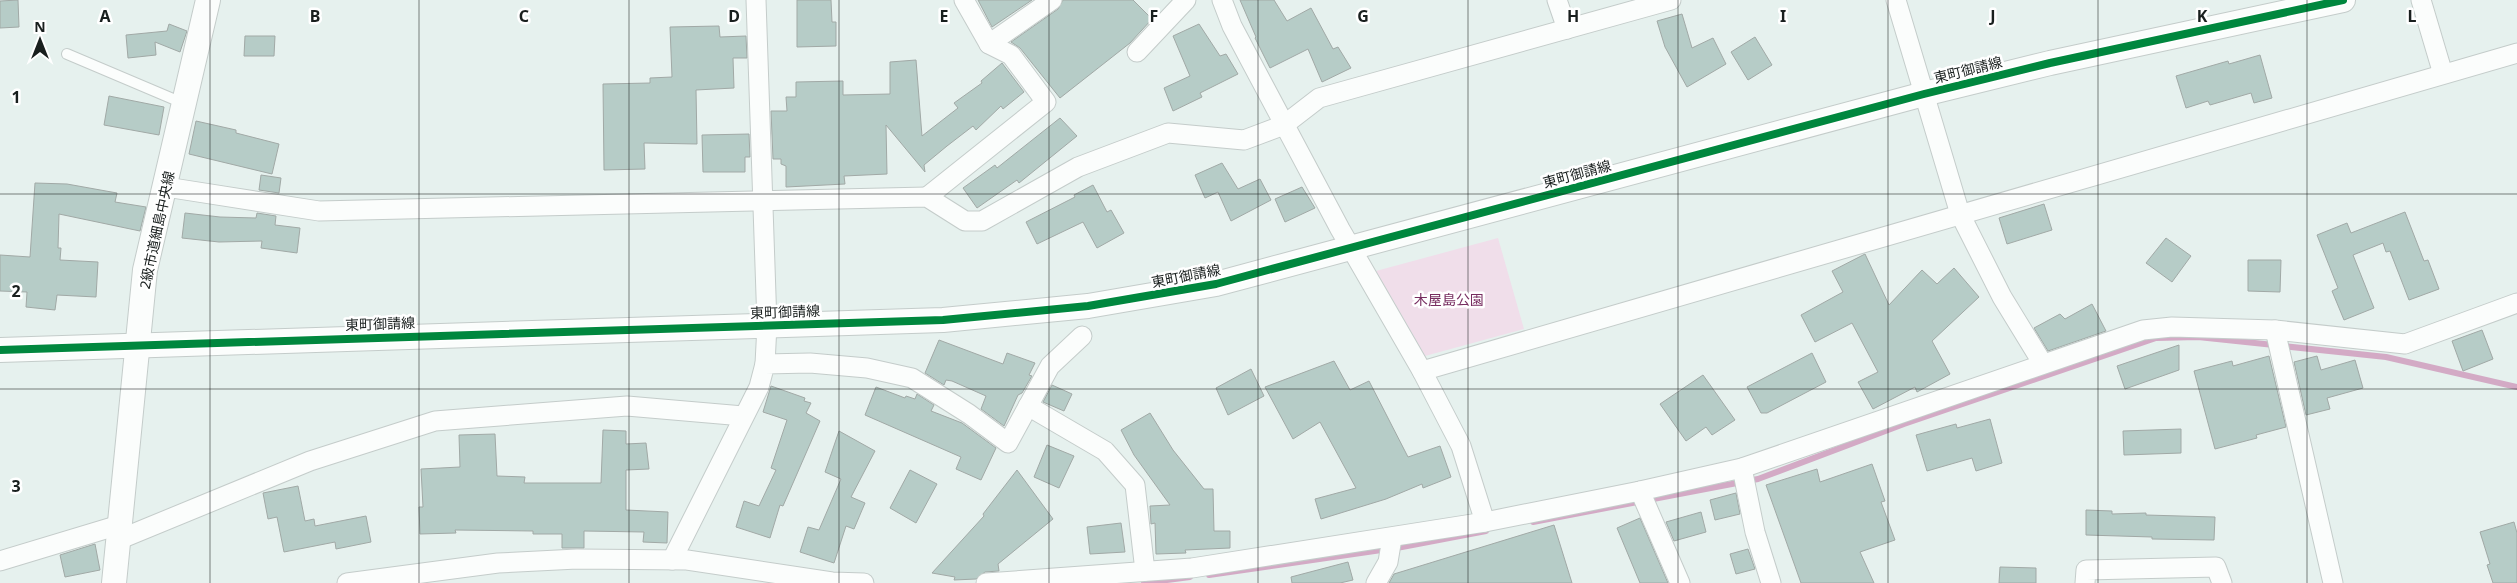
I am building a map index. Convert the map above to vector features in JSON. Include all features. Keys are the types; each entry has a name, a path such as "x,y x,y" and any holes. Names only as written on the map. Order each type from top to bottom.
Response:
{"street":[{"name":"2級市道細島中央線","path":"114,583 145,270 166,187 208,0"},
{"path":"672,560 759,387 764,364 767,325 756,0"},
{"path":"927,197 1046,102 1011,55 989,44 964,0"},
{"path":"989,44 1052,0"},
{"path":"1137,52 1186,0"},
{"path":"1222,0 1232,26 1284,125 1350,248 1422,371 1461,446 1485,522"},
{"path":"1557,0 1568,29"},
{"path":"166,187 319,211 927,197 965,221 982,221 1078,167 1168,133 1244,140 1284,125 1319,98 1671,0"},
{"path":"1896,0 1960,214 2002,297 2043,364"},
{"name":"東町御請線","path":"0,350 942,320 1088,306 1216,284 1924,94 2050,63 2343,0"},
{"path":"2421,0 2443,74"},
{"path":"1422,371 2517,53"},
{"path":"986,583 1192,568 1392,538 1485,522 1640,491 1742,468 2143,330 2172,328 2275,330 2405,344 2517,303"},
{"path":"2275,330 2333,583"},
{"path":"764,364 810,363 867,368 912,378 969,414 1008,443 1050,366 1082,336"},
{"path":"0,561 118,533 310,461 435,421 627,406 743,416"},
{"path":"1028,406 1105,451 1135,485 1145,571"},
{"path":"1742,468 1755,532 1771,583"},
{"path":"1640,491 1680,583"},
{"path":"1376,583 1388,562 1392,538"},
{"path":"347,583 498,563 577,559 687,560 832,582 864,583"},
{"path":"2085,583 2086,570 2216,567 2222,583"}],"lane":[{"path":"67,54 185,104"}],"green space":[{"name":"木屋島公園","path":"1498,238 1524,329 1425,356 1376,271"}],"building":[{"path":"18,0 19,27 0,28 0,1"},
{"path":"797,0 831,0 832,22 836,22 836,46 797,47"},
{"path":"978,0 1032,0 992,27"},
{"path":"1063,0 1133,0 1152,19 1130,43 1060,98 1020,48 1011,42 1058,9"},
{"path":"1240,0 1274,0 1287,21 1311,8 1333,49 1338,47 1351,68 1322,82 1308,49 1270,68 1255,38"},
{"path":"1682,14 1692,48 1713,38 1726,64 1687,87 1665,47 1657,21"},
{"path":"169,24 187,31 180,52 155,42 156,55 128,58 126,35 167,31"},
{"path":"1199,24 1220,56 1226,54 1238,74 1200,93 1202,97 1173,111 1164,88 1190,76 1173,36"},
{"path":"719,26 720,37 746,36 747,58 733,58 734,88 696,90 697,144 644,143 645,169 604,170 603,84 650,83 650,78 672,77 670,27"},
{"path":"245,36 275,36 274,56 244,56"},
{"path":"1755,37 1772,65 1748,80 1731,52"},
{"path":"2260,55 2272,98 2254,103 2251,93 2210,105 2208,101 2186,108 2176,76 2228,61 2229,64"},
{"path":"916,60 922,136 958,108 954,103 982,83 981,81 1002,63 1024,92 1003,109 1001,106 976,130 973,126 947,146 924,165 925,172 886,125 887,174 844,176 845,184 786,187 786,166 781,164 781,159 773,159 771,111 787,111 786,97 796,97 796,82 843,81 843,95 890,94 890,62"},
{"path":"109,96 164,107 159,135 104,125"},
{"path":"1060,118 1077,136 1019,183 1017,180 977,208 963,188 995,165 997,168"},
{"path":"196,121 236,130 236,133 279,144 272,174 189,154"},
{"path":"749,134 750,157 745,157 745,172 703,172 702,135"},
{"path":"1222,163 1238,189 1260,179 1271,200 1231,221 1218,192 1205,198 1195,175"},
{"path":"261,175 281,178 279,193 259,190"},
{"path":"35,183 67,184 117,193 115,202 146,207 140,231 59,214 58,248 61,248 60,260 98,262 96,297 57,295 55,310 26,307 27,292 0,291 0,255 30,257"},
{"path":"1093,185 1107,212 1111,210 1124,233 1097,248 1083,222 1037,244 1026,222 1075,197 1074,195"},
{"path":"1302,187 1315,208 1285,222 1275,199"},
{"path":"2044,204 2052,230 2007,244 1999,218"},
{"path":"2405,212 2424,261 2428,260 2439,289 2409,300 2390,251 2386,252 2383,243 2353,255 2374,308 2344,320 2332,291 2338,288 2317,235 2347,223 2351,233"},
{"path":"185,213 220,217 256,218 257,213 276,216 275,225 300,228 297,253 261,248 262,241 219,242 182,238"},
{"path":"2166,238 2191,256 2172,282 2146,263"},
{"path":"1865,254 1889,305 1922,270 1937,284 1954,268 1979,297 1932,341 1950,374 1917,392 1915,387 1873,409 1858,382 1878,372 1852,323 1815,342 1801,315 1843,292 1832,271"},
{"path":"2248,260 2281,260 2280,292 2248,291"},
{"path":"2092,304 2106,331 2048,351 2034,328 2060,314 2065,319"},
{"path":"2482,330 2493,359 2463,371 2452,341"},
{"path":"939,340 1003,364 1007,353 1035,363 1029,375 1032,376 1022,393 1018,395 1004,426 981,409 986,396 952,381 946,380 944,385 925,373"},
{"path":"2179,345 2179,370 2125,389 2117,366"},
{"path":"1812,353 1826,382 1767,413 1761,413 1747,387"},
{"path":"2269,356 2286,427 2256,435 2257,438 2215,449 2194,371 2232,361 2233,366"},
{"path":"2317,356 2321,370 2355,360 2363,388 2327,398 2330,409 2306,415 2294,362"},
{"path":"1334,361 1350,390 1369,381 1408,457 1440,446 1451,477 1423,488 1422,484 1386,499 1321,519 1315,499 1356,488 1320,422 1293,439 1265,387"},
{"path":"1251,369 1264,396 1228,415 1216,388"},
{"path":"1703,375 1735,420 1712,435 1706,427 1686,441 1660,404"},
{"path":"1052,385 1072,394 1064,411 1043,402"},
{"path":"771,386 805,398 804,401 811,403 806,413 820,421 783,506 780,505 770,538 736,527 744,501 759,506 776,470 771,468 787,420 763,412"},
{"path":"876,387 905,398 906,396 915,399 917,394 934,405 931,411 962,423 996,448 981,480 956,469 961,457 865,415"},
{"path":"1150,413 1173,450 1204,489 1213,489 1214,531 1230,531 1230,548 1185,550 1186,553 1156,554 1155,523 1151,524 1150,506 1170,505 1134,455 1121,430"},
{"path":"1990,419 2002,463 1976,471 1972,458 1927,471 1916,435 1956,424 1957,428"},
{"path":"2181,429 2181,453 2124,455 2123,431"},
{"path":"603,430 626,431 626,444 646,443 649,469 626,470 626,510 668,512 667,543 643,542 644,532 584,531 584,548 562,548 562,534 533,534 533,531 455,530 456,533 420,534 419,507 423,507 421,469 460,467 459,435 495,434 497,476 525,477 524,483 601,483"},
{"path":"839,431 875,451 851,497 865,503 854,529 846,526 834,563 800,552 808,527 819,530 841,479 825,472"},
{"path":"1047,445 1074,456 1059,488 1034,477"},
{"path":"1872,464 1885,501 1881,502 1895,540 1860,552 1874,583 1801,583 1766,485 1817,469 1820,482"},
{"path":"910,470 937,484 916,523 890,508"},
{"path":"1017,470 1053,519 998,564 999,571 985,572 976,579 954,580 955,577 932,573 984,516 983,514"},
{"path":"298,486 305,521 314,519 315,526 366,516 371,542 336,549 335,542 284,552 277,517 268,519 263,493"},
{"path":"1736,493 1740,514 1715,520 1710,500"},
{"path":"2086,510 2112,511 2112,514 2146,513 2146,515 2215,517 2214,540 2086,535"},
{"path":"1701,512 1706,532 1674,541 1666,522"},
{"path":"1640,518 1668,583 1640,583 1617,528"},
{"path":"2514,522 2517,533 2517,583 2493,583 2487,565 2490,564 2480,532"},
{"path":"1121,523 1125,552 1090,554 1087,527"},
{"path":"1554,525 1572,583 1389,583 1394,574"},
{"path":"95,544 100,570 65,577 60,555"},
{"path":"1748,549 1755,569 1736,574 1730,554"},
{"path":"1348,562 1353,580 1340,583 1292,583 1291,577"},
{"path":"2000,567 2036,568 2036,583 1999,583"}],"waterway":[{"path":"1533,522 1758,479 1904,424 2156,338 2198,337 2386,357 2517,387"},
{"path":"1209,575 1402,547 1486,531"},
{"path":"1144,583 1190,577"}],"cycle path":[{"path":"0,350 943,320 1088,306 1216,284 1924,94 2050,63 2343,0"}]}
